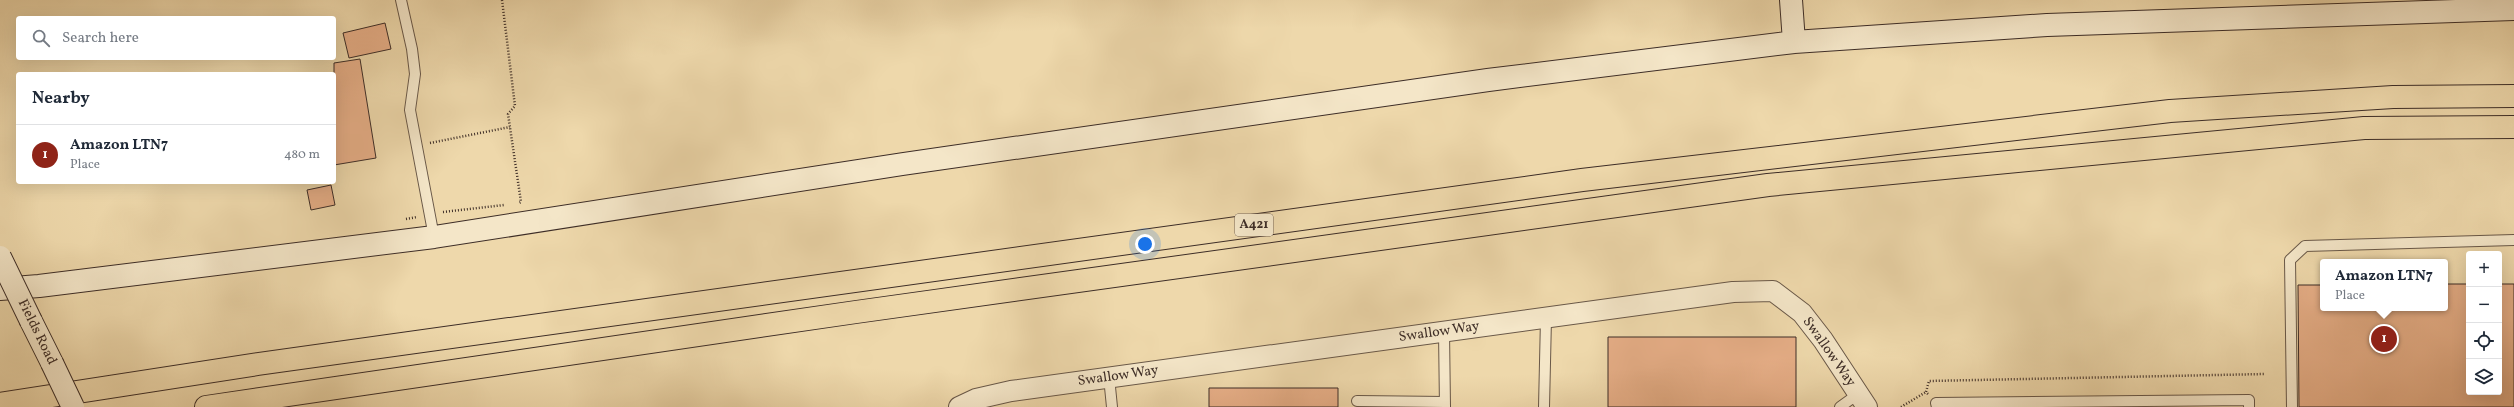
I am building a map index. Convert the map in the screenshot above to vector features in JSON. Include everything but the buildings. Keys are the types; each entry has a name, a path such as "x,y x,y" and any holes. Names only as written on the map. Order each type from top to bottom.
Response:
{"highway":[{"name":"A421","path":"0,404 258,364 1582,180 2170,111 2393,98 2514,96"},
{"name":"A421","path":"206,407 856,312 1768,185 2364,128 2514,127"}],"street":[{"path":"1791,0 1794,42"},
{"path":"0,289 39,286 434,237 950,157 1488,80 1794,42 2047,25 2514,9"},
{"name":"Fields Road","path":"0,257 73,407"},
{"name":"Swallow Way","path":"959,407 976,399 1011,391 1109,377 1733,292 1773,291 1802,312 1823,340 1863,400"}],"lane":[{"path":"401,0 412,49 415,74 410,110 431,214 434,237"},
{"path":"2292,407 2290,260 2305,246 2514,240"},
{"path":"1544,407 1546,318"},
{"path":"1356,401 1445,404 1444,332"},
{"path":"1109,377 1112,407"},
{"path":"1840,407 1863,400"},
{"path":"1936,405 2249,400 2249,407"}],"path":[{"path":"502,0 515,106 508,114 521,202 513,203"},
{"path":"418,146 510,127"},
{"path":"431,214 506,204"},
{"path":"1901,407 1926,392 1929,381 2264,374"},
{"path":"1926,392 1936,405"}],"place":[{"name":"Amazon LTN7","path":"2384,339"}]}
